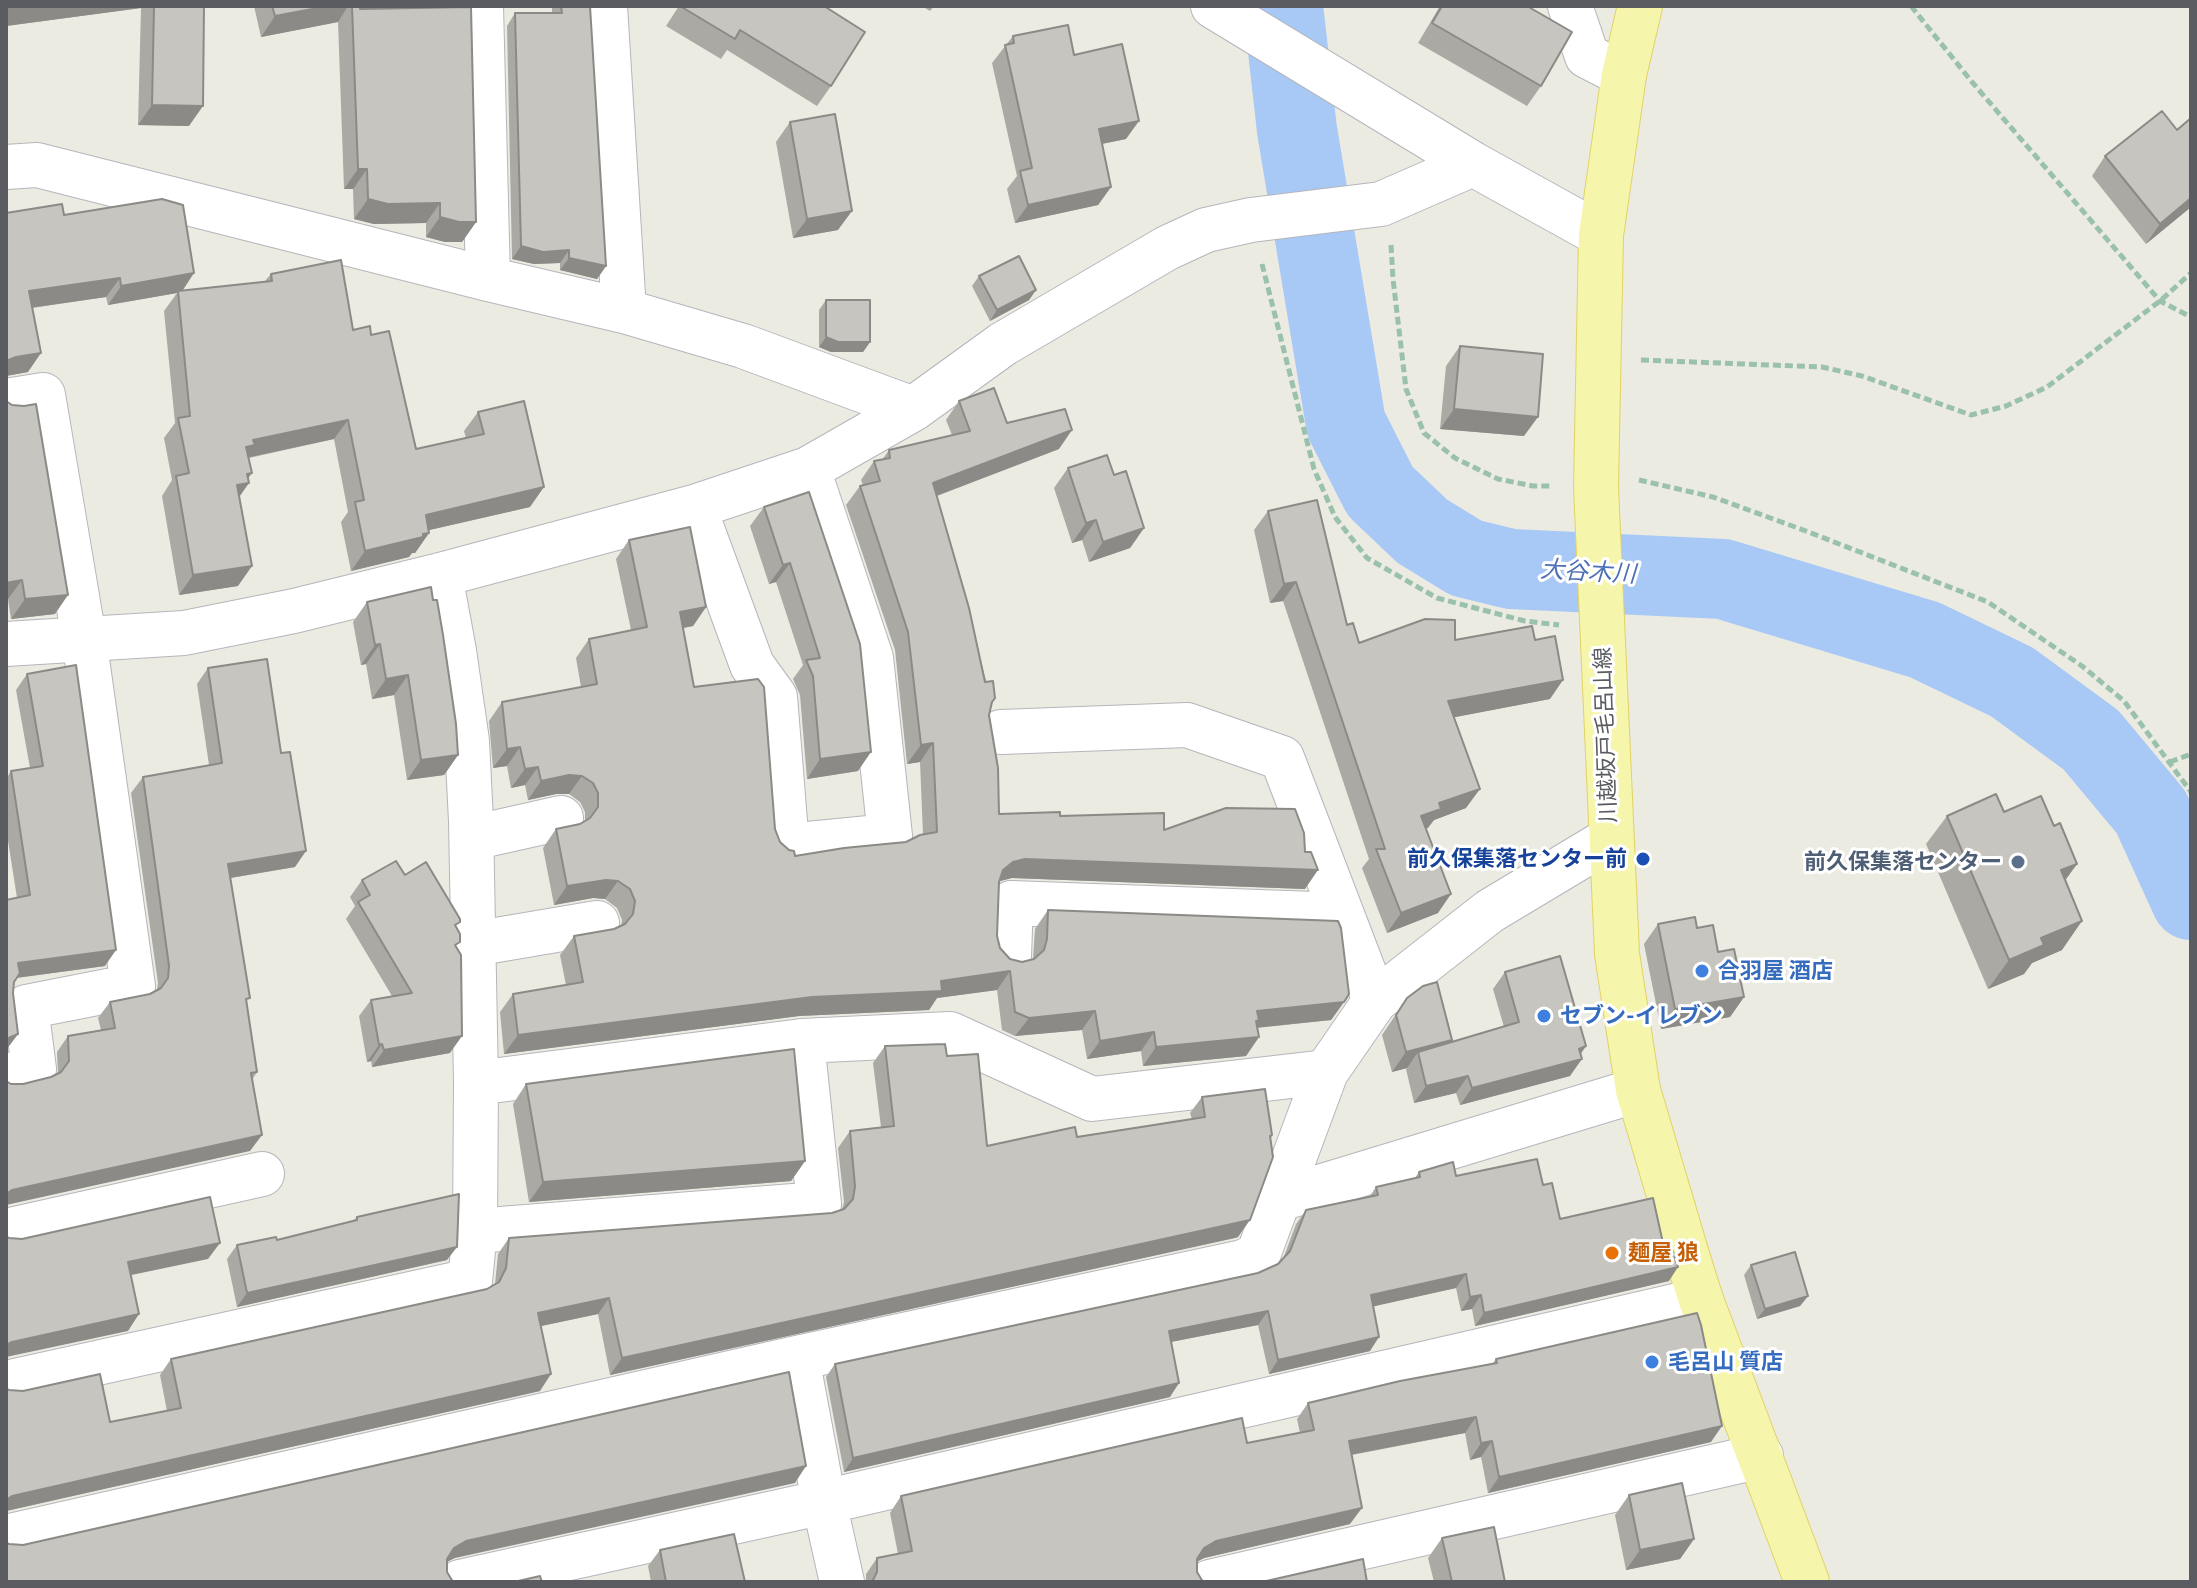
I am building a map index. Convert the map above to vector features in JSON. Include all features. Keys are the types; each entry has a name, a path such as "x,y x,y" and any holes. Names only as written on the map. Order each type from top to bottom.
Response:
{"main road":[{"name":"川越坂戸毛呂山線","path":"1640,6 1624,75 1601,235 1596,484 1617,954 1638,1090 1701,1300 1807,1582"}],"street":[{"path":"481,6 488,279"},
{"path":"605,6 624,311"},
{"path":"1570,6 1587,56 1624,75"},
{"path":"1218,9 1473,164 1601,235"},
{"path":"6,644 184,633 294,611 440,575 694,507 808,469 913,409 1003,344 1167,248 1206,230 1256,220 1385,203 1473,164"},
{"path":"6,167 37,165 624,311 743,346 913,409"},
{"path":"6,401 43,395 84,638 133,986 26,1007 34,1069 6,1076"},
{"path":"694,507 752,665 775,697 787,846 890,836 871,658 808,469"},
{"path":"6,1383 470,1281 475,1231 476,1083 472,838 467,741 440,575"},
{"path":"1001,732 1187,725 1282,758 1375,1001"},
{"path":"472,838 561,818"},
{"path":"6,1537 797,1358 1243,1262 1258,1255 1326,1072 1375,1001 1490,911 1610,839"},
{"path":"1009,956 1011,903 1342,915"},
{"path":"473,944 597,923"},
{"path":"476,1083 802,1041 950,1034 1092,1099 1326,1072"},
{"path":"475,1231 819,1204 802,1041"},
{"path":"1280,1199 1638,1090"},
{"path":"6,1231 262,1174"},
{"path":"460,1582 824,1502 1701,1300"},
{"path":"797,1358 842,1582"},
{"path":"1210,1582 1761,1456"}],"path":[{"path":"1911,6 1972,82 2160,301 2191,317"},
{"path":"1385,203 1406,389 1424,433 1455,458 1498,479 1533,486 1596,484 1713,497 1988,602 2082,666 2124,701 2191,792"},
{"path":"1256,220 1297,409 1314,469 1335,517 1367,558 1437,598 1525,621 1601,622"},
{"path":"1599,358 1822,367 1862,376 1971,415 2006,406 2047,387 2160,301 2191,273"},
{"path":"2170,762 2191,754"}],"building":[{"path":"154,6 204,6 203,106 152,105"},
{"path":"272,6 328,6 275,16"},
{"path":"352,6 366,6 360,9 471,7 476,222 440,217 440,203 388,204 368,199 367,169 358,169"},
{"path":"561,6 590,6 606,266 569,258 569,250 543,252 521,246 515,13 562,13"},
{"path":"680,6 824,6 865,32 831,86 740,30 735,39"},
{"path":"1442,6 1527,6 1572,32 1541,86 1432,23"},
{"path":"1068,25 1074,55 1122,44 1139,121 1099,129 1111,187 1028,205 1020,171 1032,168 1005,45 1014,43 1013,36"},
{"path":"2162,111 2177,130 2191,118 2191,198 2160,224 2105,156"},
{"path":"835,114 852,211 807,219 790,122"},
{"path":"162,199 183,205 194,273 121,286 120,278 29,291 41,353 6,361 6,213 62,204 64,215"},
{"path":"1019,256 1036,290 997,310 979,276"},
{"path":"341,260 353,330 370,326 371,335 389,331 416,449 484,434 478,412 524,401 544,487 426,515 429,533 423,534 423,537 365,551 355,502 364,500 348,420 253,440 255,445 246,447 252,473 247,474 249,483 237,485 252,566 193,575 176,476 189,473 178,418 190,416 178,291 272,281 271,274"},
{"path":"826,300 870,300 870,342 838,342 826,337"},
{"path":"1460,346 1543,354 1538,417 1454,409"},
{"path":"994,388 1007,423 1065,409 1072,430 933,483 969,608 985,682 993,681 995,698 989,715 998,768 999,814 1164,813 1164,830 1226,808 1295,809 1304,833 1305,852 1311,852 1318,870 1025,859 1013,862 1003,870 999,882 997,936 1000,948 1010,959 1022,962 1034,959 1044,950 1048,910 1338,921 1349,994 1344,1002 1257,1011 1259,1037 1156,1047 1154,1032 1100,1041 1095,1011 1029,1018 1015,1012 1010,971 941,981 942,991 812,997 518,1035 513,994 583,982 574,936 625,924 633,914 635,901 630,889 618,881 567,886 556,829 580,824 590,818 598,807 598,793 593,783 582,776 569,775 541,781 538,767 525,769 520,747 507,749 502,702 597,684 589,639 647,627 629,540 690,527 706,607 680,612 694,687 758,679 764,687 775,829 780,842 794,851 795,856 906,842 937,832 933,743 921,745 908,632 860,486 880,481 874,461 890,458 889,450 970,431 959,401"},
{"path":"6,401 12,405 36,404 68,595 25,599 22,580 6,583"},
{"path":"1107,455 1114,475 1126,471 1144,528 1103,542 1096,520 1086,523 1068,468"},
{"path":"809,492 860,644 871,752 820,759 813,676 806,660 820,658 790,563 783,565 764,507"},
{"path":"1317,500 1347,625 1353,623 1359,643 1425,619 1455,620 1455,640 1532,626 1535,640 1555,636 1563,680 1448,701 1480,789 1439,803 1441,809 1421,816 1451,894 1401,913 1376,849 1385,849 1296,582 1284,584 1268,511"},
{"path":"431,587 433,600 437,600 443,635 458,755 421,760 408,675 386,679 380,644 375,645 367,602"},
{"path":"267,659 281,753 290,752 306,851 228,864 250,998 246,999 257,1072 251,1073 262,1135 12,1190 6,1194 6,1081 23,1084 61,1072 69,1061 68,1036 115,1028 110,1002 150,994 161,988 168,978 169,966 143,777 222,763 208,668"},
{"path":"76,665 116,950 18,963 20,973 14,982 13,993 18,1034 6,1039 6,900 30,895 11,771 43,766 27,674"},
{"path":"1996,794 2004,812 2041,796 2054,826 2060,823 2077,864 2061,870 2082,921 2041,938 2044,945 2009,960 1947,816"},
{"path":"396,861 405,875 426,862 460,919 455,925 460,942 455,945 461,955 462,1036 384,1050 382,1044 379,1045 371,1000 412,993 358,902 370,895 362,880"},
{"path":"1695,917 1697,928 1713,925 1718,952 1734,949 1744,997 1675,1009 1658,924"},
{"path":"1560,956 1586,1046 1579,1049 1582,1059 1472,1088 1468,1076 1426,1086 1418,1052 1519,1022 1505,972"},
{"path":"1437,982 1452,1040 1406,1052 1396,1015 1407,998 1423,986"},
{"path":"945,1044 947,1056 978,1054 987,1146 1075,1127 1077,1137 1205,1117 1202,1097 1265,1089 1273,1157 1250,1220 622,1358 609,1298 538,1313 551,1374 12,1496 6,1500 6,1388 23,1391 100,1374 110,1422 181,1408 171,1359 487,1289 499,1282 506,1268 509,1238 832,1213 844,1209 853,1199 855,1186 850,1131 894,1126 885,1046"},
{"path":"794,1049 805,1161 543,1182 526,1084"},
{"path":"1537,1159 1543,1185 1552,1183 1560,1219 1653,1198 1663,1243 1670,1242 1678,1267 1484,1313 1481,1295 1470,1297 1466,1274 1371,1295 1379,1337 1278,1360 1268,1311 1169,1331 1179,1383 853,1458 835,1364 1258,1273 1278,1264 1290,1251 1306,1210 1378,1195 1376,1187 1420,1177 1419,1172 1453,1162 1456,1176"},
{"path":"459,1194 457,1247 247,1293 237,1245 276,1237 277,1240 357,1220 357,1217"},
{"path":"210,1197 220,1243 128,1262 139,1314 6,1345 6,1236 22,1239"},
{"path":"1795,1252 1808,1296 1765,1309 1751,1265"},
{"path":"1697,1313 1722,1426 1499,1477 1492,1441 1481,1443 1476,1417 1349,1441 1362,1508 1216,1541 1204,1548 1197,1559 1197,1572 1203,1582 872,1582 877,1572 877,1558 912,1551 901,1496 1242,1418 1247,1443 1314,1430 1308,1403 1400,1381 1497,1363 1496,1359"},
{"path":"789,1372 806,1466 466,1541 454,1548 447,1559 447,1572 453,1582 6,1582 6,1542 23,1545"},
{"path":"1682,1483 1694,1539 1640,1550 1629,1495"},
{"path":"1494,1527 1505,1582 1452,1582 1442,1538"},
{"path":"734,1534 745,1582 666,1582 660,1550"},
{"path":"1363,1559 1367,1582 1262,1582"},
{"path":"540,1576 542,1582 514,1582"}],"waterway":[{"name":"大谷木川","path":"1283,6 1297,130 1346,424 1380,491 1422,531 1466,558 1511,569 1723,579 1925,640 2012,682 2091,740 2151,812 2191,900"}],"place":[{"name":"前久保集落センター前","path":"1643,859"},
{"name":"前久保集落センター","path":"2018,862"},
{"name":"合羽屋 酒店","path":"1702,971"},
{"name":"セブン-イレブン","path":"1544,1016"},
{"name":"麺屋 狼","path":"1612,1253"},
{"name":"毛呂山 質店","path":"1652,1362"}]}
